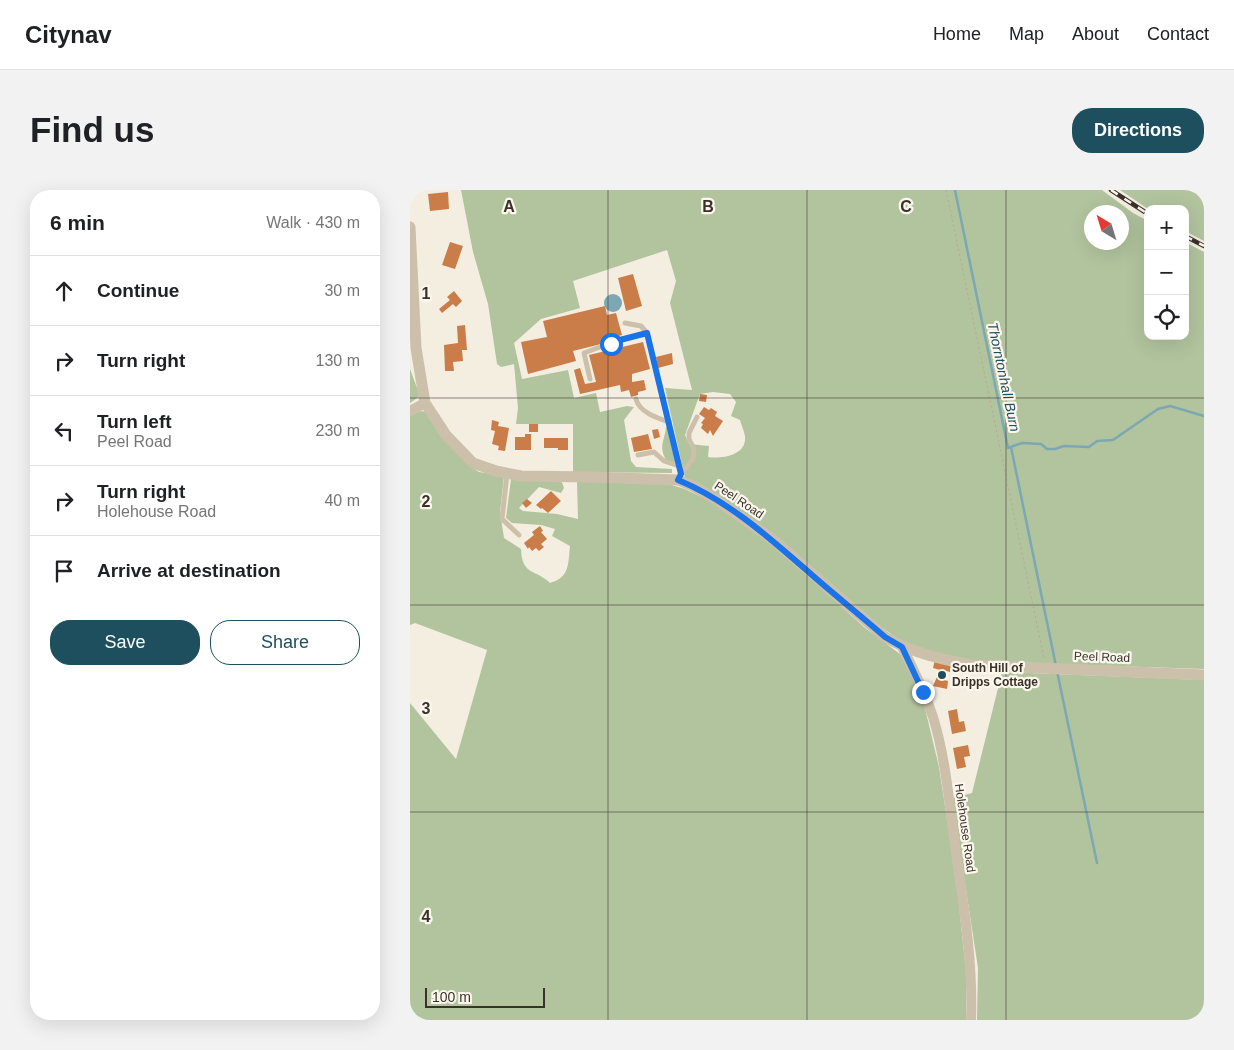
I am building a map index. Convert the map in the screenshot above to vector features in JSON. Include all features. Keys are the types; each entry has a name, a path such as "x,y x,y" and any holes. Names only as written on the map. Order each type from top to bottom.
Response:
{"street":[{"name":"Peel Road","path":"410,227 416,348 425,403 446,435 473,463 507,474 521,476 680,477 771,538 885,637 902,647 938,658 971,665 1204,675"},
{"path":"410,411 425,403"},
{"name":"Holehouse Road","path":"902,647 920,683 933,718 943,767 968,936 972,990 971,1020"}],"lane":[{"path":"624,323 642,326 647,333 669,422 680,477"},
{"path":"590,379 584,353 616,341 647,333"},
{"path":"636,399 637,404 645,411 669,422"},
{"path":"680,477 693,459 694,449 689,439 689,433 697,417"},
{"path":"638,455 654,452 664,462 679,466"},
{"path":"507,474 502,520 519,535"}],"path":[{"path":"946,190 1053,669"}],"green space":[{"path":"461,190 1102,190 1122,205 1084,205 1084,250 1129,250 1129,210 1144,219 1144,340 1189,340 1189,244 1204,252 1204,669 966,661 933,653 901,641 685,478 665,388 692,390 670,303 676,281 667,250 573,281 580,308 541,319 514,343 522,379 568,370 574,398 596,393 600,412 627,406 634,407 624,420 631,461 636,467 672,469 672,473 573,472 573,424 516,424 518,408 514,364 501,367 497,364 488,304 473,252","holes":["713,392 730,394 736,402 731,416 740,420 745,435 744,445 740,450 731,455 708,457 709,446 689,444 685,435 700,394"]},
{"path":"1120,190 1204,190 1204,241 1189,233 1189,205 1144,206"},
{"path":"410,369 420,396 410,403"},
{"path":"421,411 426,412 467,464 479,472 504,476 500,512 504,538 521,549 522,558 527,568 550,583 565,573 570,546 552,536 555,529 541,525 512,523 506,518 511,479 561,480 564,488 561,493 539,487 519,508 523,511 557,514 578,519 577,481 668,484 685,489 714,503 780,551 864,627 900,654 922,696 939,767 956,878 966,971 966,1020 410,1020 410,703 456,759 487,650 415,623 410,625 410,416"},
{"path":"668,426 679,463 667,462 663,452 663,441 666,427"},
{"path":"1002,672 1204,680 1204,1020 977,1020 978,968 952,798 972,793"}],"water":[{"path":"613,294 619,297 622,303 619,309 613,312 607,309 604,303 607,297"}],"building":[{"path":"448,192 449,209 430,211 428,194"},
{"path":"450,242 463,246 455,269 442,265"},
{"path":"633,274 642,306 626,311 618,278"},
{"path":"454,291 462,301 456,307 453,304 442,313 439,309 450,300 447,297"},
{"path":"605,306 607,315 616,313 622,335 609,339 609,342 573,351 576,361 528,374 521,342 547,337 543,321"},
{"path":"465,325 467,350 462,350 463,361 453,362 454,371 445,371 444,345 458,343 457,326"},
{"path":"643,342 650,369 632,374 632,382 644,380 646,390 638,392 638,395 631,397 629,390 621,392 620,385 580,394 574,370 580,368 585,384 596,382 589,355"},
{"path":"672,353 673,364 658,368 656,357"},
{"path":"700,394 707,395 706,402 699,401"},
{"path":"704,407 709,410 711,408 717,412 715,416 723,421 713,436 710,430 708,434 701,428 703,424 701,423 705,418 699,414"},
{"path":"492,420 499,422 498,426 509,428 505,451 498,450 499,446 492,444 495,431 491,430"},
{"path":"529,424 538,424 538,432 529,432"},
{"path":"658,429 660,437 654,439 652,430"},
{"path":"525,434 531,434 531,450 515,450 515,437 525,437"},
{"path":"648,434 652,449 634,452 631,438"},
{"path":"544,438 568,438 568,450 544,448"},
{"path":"551,491 561,501 548,513 536,505"},
{"path":"527,499 532,503 526,508 522,503"},
{"path":"540,526 543,531 541,532 547,539 541,544 544,547 539,551 536,548 532,551 524,543 534,535 532,532"},
{"name":"South Hill of Dripps Cottage","path":"935,660 951,664 950,672 946,671 944,680 948,681 947,689 933,686 940,670 933,668"},
{"path":"957,709 959,722 964,721 966,731 952,734 948,711"},
{"path":"968,745 970,756 964,757 966,767 957,769 953,748"}],"waterway":[{"name":"Thorntonhall Burn","path":"955,190 1008,448 1022,443 1041,444 1047,449 1064,446 1089,447 1097,441 1113,440 1158,409 1170,406 1204,416"},
{"path":"1011,447 1056,666"},
{"path":"1057,671 1097,863"}],"railway":[{"path":"1111,190 1144,211"},
{"path":"1189,238 1204,246"}],"place":[{"name":"South Hill of Dripps Cottage","path":"942,675"}],"route":[{"path":"611,344 647,333 681,474 678,480 693,486 715,499 771,538 885,637 902,647 923,692"}]}
